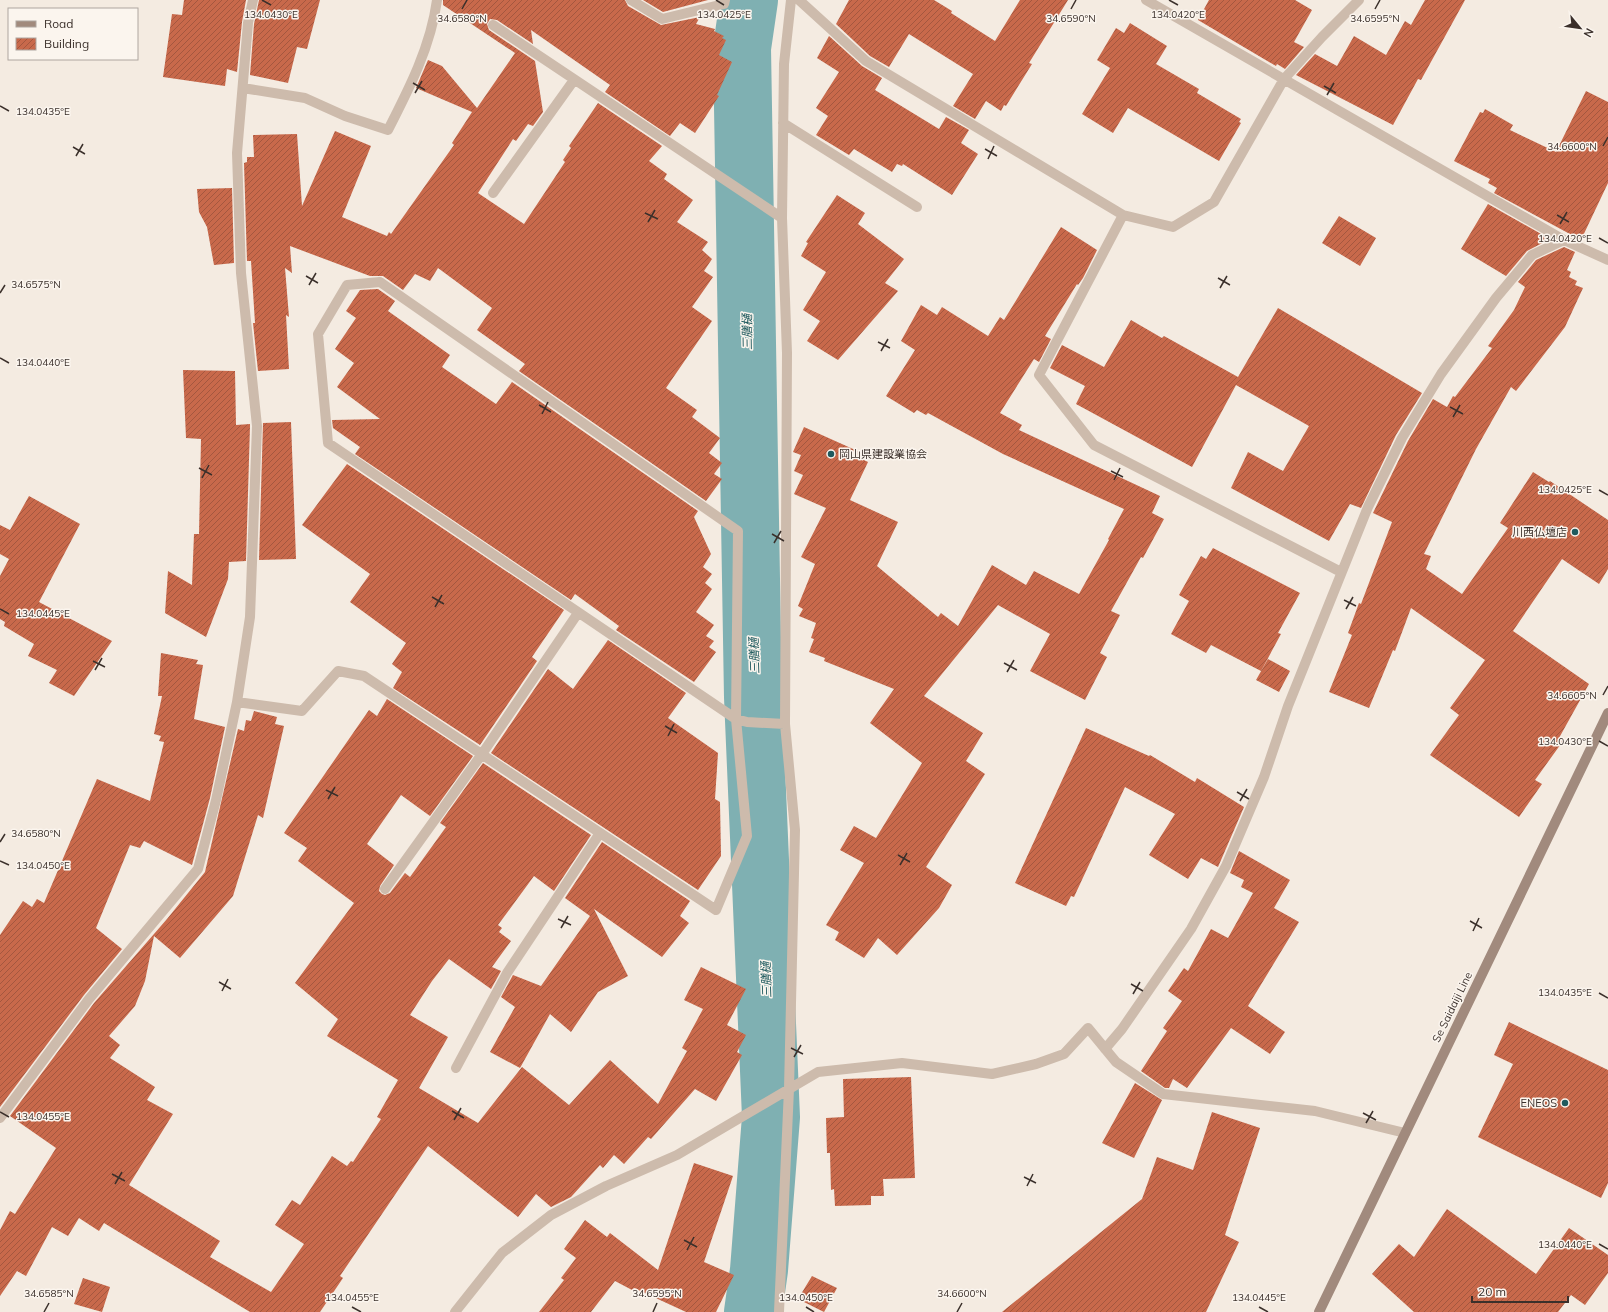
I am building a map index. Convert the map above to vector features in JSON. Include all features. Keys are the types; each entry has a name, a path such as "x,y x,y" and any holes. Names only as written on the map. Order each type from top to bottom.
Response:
{"main road":[{"name":"Se Saidaiji Line","path":"1318,1312 1608,714"}],"street":[{"path":"0,1118 89,999 198,869 216,800 237,702 250,617 257,426 241,273 237,153 248,23 253,0"},
{"path":"243,88 305,98 345,116 388,130 410,86 435,19 437,0"},
{"path":"631,0 662,20 724,4 725,0"},
{"path":"779,1312 795,830 785,724 787,353 782,218 784,64 791,0"},
{"path":"799,0 866,61 1123,215 1173,226 1214,202 1284,79 1322,37 1359,0"},
{"path":"1146,0 1564,240 1608,260"},
{"path":"492,25 782,218"},
{"path":"492,193 574,80"},
{"path":"783,123 917,207"},
{"path":"1123,215 1039,375 1094,445 1341,572"},
{"path":"1105,1049 1122,1029 1191,929 1226,866 1264,778 1288,706 1341,572 1368,507 1402,438 1441,374 1496,298 1532,255 1564,240"},
{"path":"237,702 302,711 338,671 364,676 716,910 747,836 736,719 738,530 380,282 347,285 318,334 328,443 736,719 747,722 785,724"},
{"path":"384,889 482,754 578,613"},
{"path":"456,1068 507,973 600,833"},
{"path":"455,1312 502,1253 551,1214 606,1186 676,1155 760,1104 818,1072 902,1063 992,1074 1036,1064 1064,1054 1088,1028 1116,1062 1164,1094 1315,1111 1405,1132"}],"building":[{"path":"184,0 246,0 242,22 237,72 227,69 225,86 163,77 172,14 182,15"},
{"path":"259,0 320,0 307,49 297,47 288,83 250,75 254,24"},
{"path":"443,0 625,0 628,6 661,25 700,17 696,24 715,29 714,31 724,36 722,38 726,40 719,55 732,62 717,95 719,96 695,133 680,123 670,136 605,92 610,85 531,30 533,44 497,20 490,19 487,24 489,30 535,61 543,112 533,126 528,124 516,141 513,139 478,193 524,224 565,162 563,160 571,148 569,146 598,103 662,146 649,161 667,174 664,179 693,200 677,222 708,242 702,250 712,259 704,271 713,277 692,307 712,321 666,388 697,410 692,417 720,438 709,453 722,463 714,474 722,479 706,501 519,371 525,364 477,330 492,308 438,268 430,281 415,274 403,290 383,276 370,276 290,246 292,273 285,268 289,317 286,315 289,369 258,371 253,323 255,323 251,261 247,261 244,163 247,162 247,157 254,157 253,135 297,134 302,206 335,131 371,146 342,217 387,236 389,232 391,234 454,145 452,143 472,112 416,88 428,60 442,66 477,108 515,53 443,5"},
{"path":"643,0 708,0 663,12"},
{"path":"849,0 934,0 952,11 951,13 995,41 1020,0 1068,0 1029,63 1032,64 1006,106 1004,105 1001,111 986,101 975,119 953,106 973,74 909,34 889,67 870,56 836,24"},
{"path":"1209,0 1295,0 1312,10 1294,42 1304,47 1285,69 1277,64 1276,66 1198,20"},
{"path":"1425,0 1465,0 1421,80 1418,79 1393,125 1296,75 1315,54 1337,66 1354,36 1386,55 1405,21 1411,25"},
{"path":"1130,23 1167,46 1156,64 1199,89 1197,93 1241,119 1239,122 1241,123 1219,161 1128,108 1113,133 1082,114 1110,68 1097,60 1116,28 1124,33"},
{"path":"829,36 862,66 882,78 875,90 939,129 946,117 969,130 961,143 978,154 952,195 903,164 902,166 897,164 892,172 854,149 849,155 816,135 828,116 816,108 839,72 817,58"},
{"path":"1586,91 1608,102 1608,183 1581,240 1494,193 1497,188 1488,183 1490,179 1454,161 1480,112 1483,113 1485,109 1513,125 1510,130 1556,152"},
{"path":"232,188 234,263 214,265 207,227 199,212 197,189"},
{"path":"837,195 865,213 858,224 904,259 885,283 898,291 838,360 807,341 820,321 803,310 826,272 801,256 808,243 806,242"},
{"path":"1488,204 1550,239 1527,251 1506,276 1461,249"},
{"path":"1339,216 1376,238 1360,266 1322,243"},
{"path":"1061,227 1097,250 1083,278 1078,285 1077,284 1045,336 1051,339 1039,362 1034,359 1000,413 1022,425 1019,430 1160,496 1152,513 1164,519 1143,558 1141,557 1111,611 1120,615 1100,653 1107,657 1085,700 1030,671 1050,634 998,605 924,696 983,733 966,761 985,774 926,867 952,885 939,908 897,955 878,938 864,958 835,940 839,932 826,925 864,863 840,850 854,826 876,838 922,763 870,723 894,689 824,661 825,658 809,652 814,639 811,638 816,623 799,616 803,609 798,606 815,564 801,557 826,508 794,494 803,475 794,471 801,455 793,452 804,427 862,453 860,458 868,462 850,500 898,522 877,566 938,617 941,613 958,626 992,565 1026,585 1034,571 1079,594 1109,540 1108,539 1124,509 1003,454 928,413 926,415 917,410 914,413 886,396 915,350 901,341 921,305 937,315 942,307 988,336 1000,317 1004,320"},
{"path":"1564,247 1575,252 1567,270 1571,272 1569,277 1577,281 1575,285 1583,288 1565,327 1516,391 1511,387 1476,449 1424,554 1431,556 1426,569 1462,594 1508,528 1500,523 1533,472 1549,482 1550,481 1608,520 1608,569 1599,584 1562,559 1513,631 1589,684 1559,738 1563,741 1535,780 1542,784 1519,817 1430,755 1459,715 1450,708 1485,660 1411,608 1395,651 1393,650 1369,708 1329,692 1352,635 1348,633 1359,603 1361,604 1392,522 1373,513 1408,441 1433,399 1447,407 1453,396 1455,397 1492,348 1488,346 1514,310 1525,287 1518,282 1536,260"},
{"path":"378,289 395,301 388,311 450,355 442,367 496,404 512,382 698,511 694,517 711,554 703,567 712,574 705,583 712,589 696,612 714,625 706,636 714,641 709,647 716,652 694,682 616,630 619,626 575,594 571,600 355,454 360,447 333,428 332,420 380,419 337,387 354,363 335,349 356,318 346,311 360,290"},
{"path":"1278,308 1422,393 1396,435 1361,508 1350,504 1329,541 1231,488 1248,452 1283,471 1309,426 1236,385 1192,467 1076,404 1085,386 1050,368 1062,345 1104,367 1131,320 1162,338 1164,336 1238,377"},
{"path":"183,370 235,371 236,425 250,424 246,561 229,562 228,579 206,637 165,613 168,571 192,585 194,534 199,534 201,439 186,438"},
{"path":"291,422 296,559 259,560 263,423"},
{"path":"347,464 564,610 532,657 537,661 480,745 393,688 402,672 392,664 406,643 350,602 370,574 302,525"},
{"path":"29,496 80,524 39,602 112,641 74,696 49,683 57,670 28,656 34,644 4,626 5,622 0,619 0,576 9,559 0,554 0,525 10,530"},
{"path":"1213,548 1300,593 1278,633 1281,634 1261,671 1211,645 1206,653 1171,634 1189,601 1179,595 1201,556 1206,559"},
{"path":"608,640 686,693 668,718 718,753 715,799 720,802 721,856 698,890 491,753 548,669 573,689"},
{"path":"161,653 198,660 196,664 203,665 194,719 225,727 210,798 192,865 144,841 140,848 130,845 96,928 122,949 84,995 0,1107 0,935 23,901 32,907 37,899 44,903 97,779 150,801 164,742 159,741 161,736 154,734 162,696 158,696"},
{"path":"1268,659 1290,671 1279,692 1256,680"},
{"path":"387,699 473,756 430,816 401,795 367,844 394,865 380,886 379,891 382,894 385,895 390,893 405,873 410,877 446,827 440,823 483,763 591,835 554,891 534,876 498,925 502,928 499,932 511,941 492,967 501,971 491,989 449,959 432,981 410,1015 448,1037 419,1088 478,1123 522,1067 569,1105 610,1060 658,1104 687,1051 682,1048 703,1009 684,1000 701,967 746,989 727,1025 746,1035 737,1052 742,1055 716,1101 695,1089 651,1139 648,1137 624,1164 614,1155 603,1168 600,1165 571,1197 551,1207 536,1194 518,1217 428,1146 340,1276 343,1278 320,1312 250,1312 104,1223 99,1231 79,1218 68,1236 52,1227 26,1276 17,1271 0,1296 0,1230 10,1211 15,1214 56,1148 10,1116 94,1003 167,919 205,872 238,729 244,731 246,720 251,721 254,711 277,717 275,724 284,726 263,818 258,815 233,896 180,958 154,936 145,981 135,1006 109,1036 120,1045 110,1058 155,1087 147,1100 173,1114 129,1185 220,1241 210,1257 271,1292 304,1244 275,1225 292,1200 300,1205 332,1156 347,1166 351,1161 353,1162 381,1119 377,1117 398,1080 327,1036 338,1019 295,983 354,903 298,861 307,848 284,833 369,710 377,716"},
{"path":"1086,728 1149,756 1150,755 1195,782 1197,778 1244,807 1218,867 1201,858 1188,879 1149,855 1175,814 1125,787 1074,897 1071,896 1066,906 1015,883"},
{"path":"602,842 690,901 680,916 689,923 662,957 594,909 628,976 598,992 571,1032 550,1014 520,1068 490,1052 515,1007 501,997 513,975 541,986 590,916 565,898"},
{"path":"1239,851 1290,880 1274,908 1299,922 1248,1006 1285,1032 1270,1054 1231,1028 1187,1088 1173,1079 1169,1088 1165,1088 1141,1071 1167,1031 1163,1028 1182,1001 1168,991 1184,968 1188,971 1211,929 1228,938 1253,893 1241,887 1244,880 1230,873"},
{"path":"1509,1022 1608,1070 1608,1183 1601,1198 1478,1137 1513,1064 1494,1055"},
{"path":"911,1077 915,1178 883,1179 884,1196 871,1196 871,1205 835,1206 834,1189 831,1190 830,1153 827,1153 826,1118 844,1117 843,1079"},
{"path":"1135,1083 1162,1100 1134,1158 1102,1143"},
{"path":"1212,1112 1260,1128 1225,1235 1239,1242 1206,1312 1002,1312 1142,1199 1157,1157 1193,1170"},
{"path":"694,1163 733,1176 704,1262 734,1275 716,1312 686,1312 634,1288 632,1290 615,1281 591,1312 539,1312 564,1280 561,1278 576,1258 564,1249 585,1220 607,1237 610,1233 658,1270"},
{"path":"1447,1209 1536,1274 1569,1228 1608,1255 1608,1273 1585,1305 1571,1295 1558,1312 1414,1312 1372,1274 1399,1244 1414,1257"},
{"path":"812,1276 837,1288 824,1312 798,1299"},
{"path":"83,1278 110,1287 102,1312 74,1304"}],"waterway":[{"name":"三膳樋","path":"749,0 742,48 753,697 771,1117 759,1270 753,1312"}],"place":[{"name":"岡山県建設業協会","path":"831,454"},
{"name":"川西仏壇店","path":"1575,532"},
{"name":"ENEOS","path":"1565,1103"}]}
